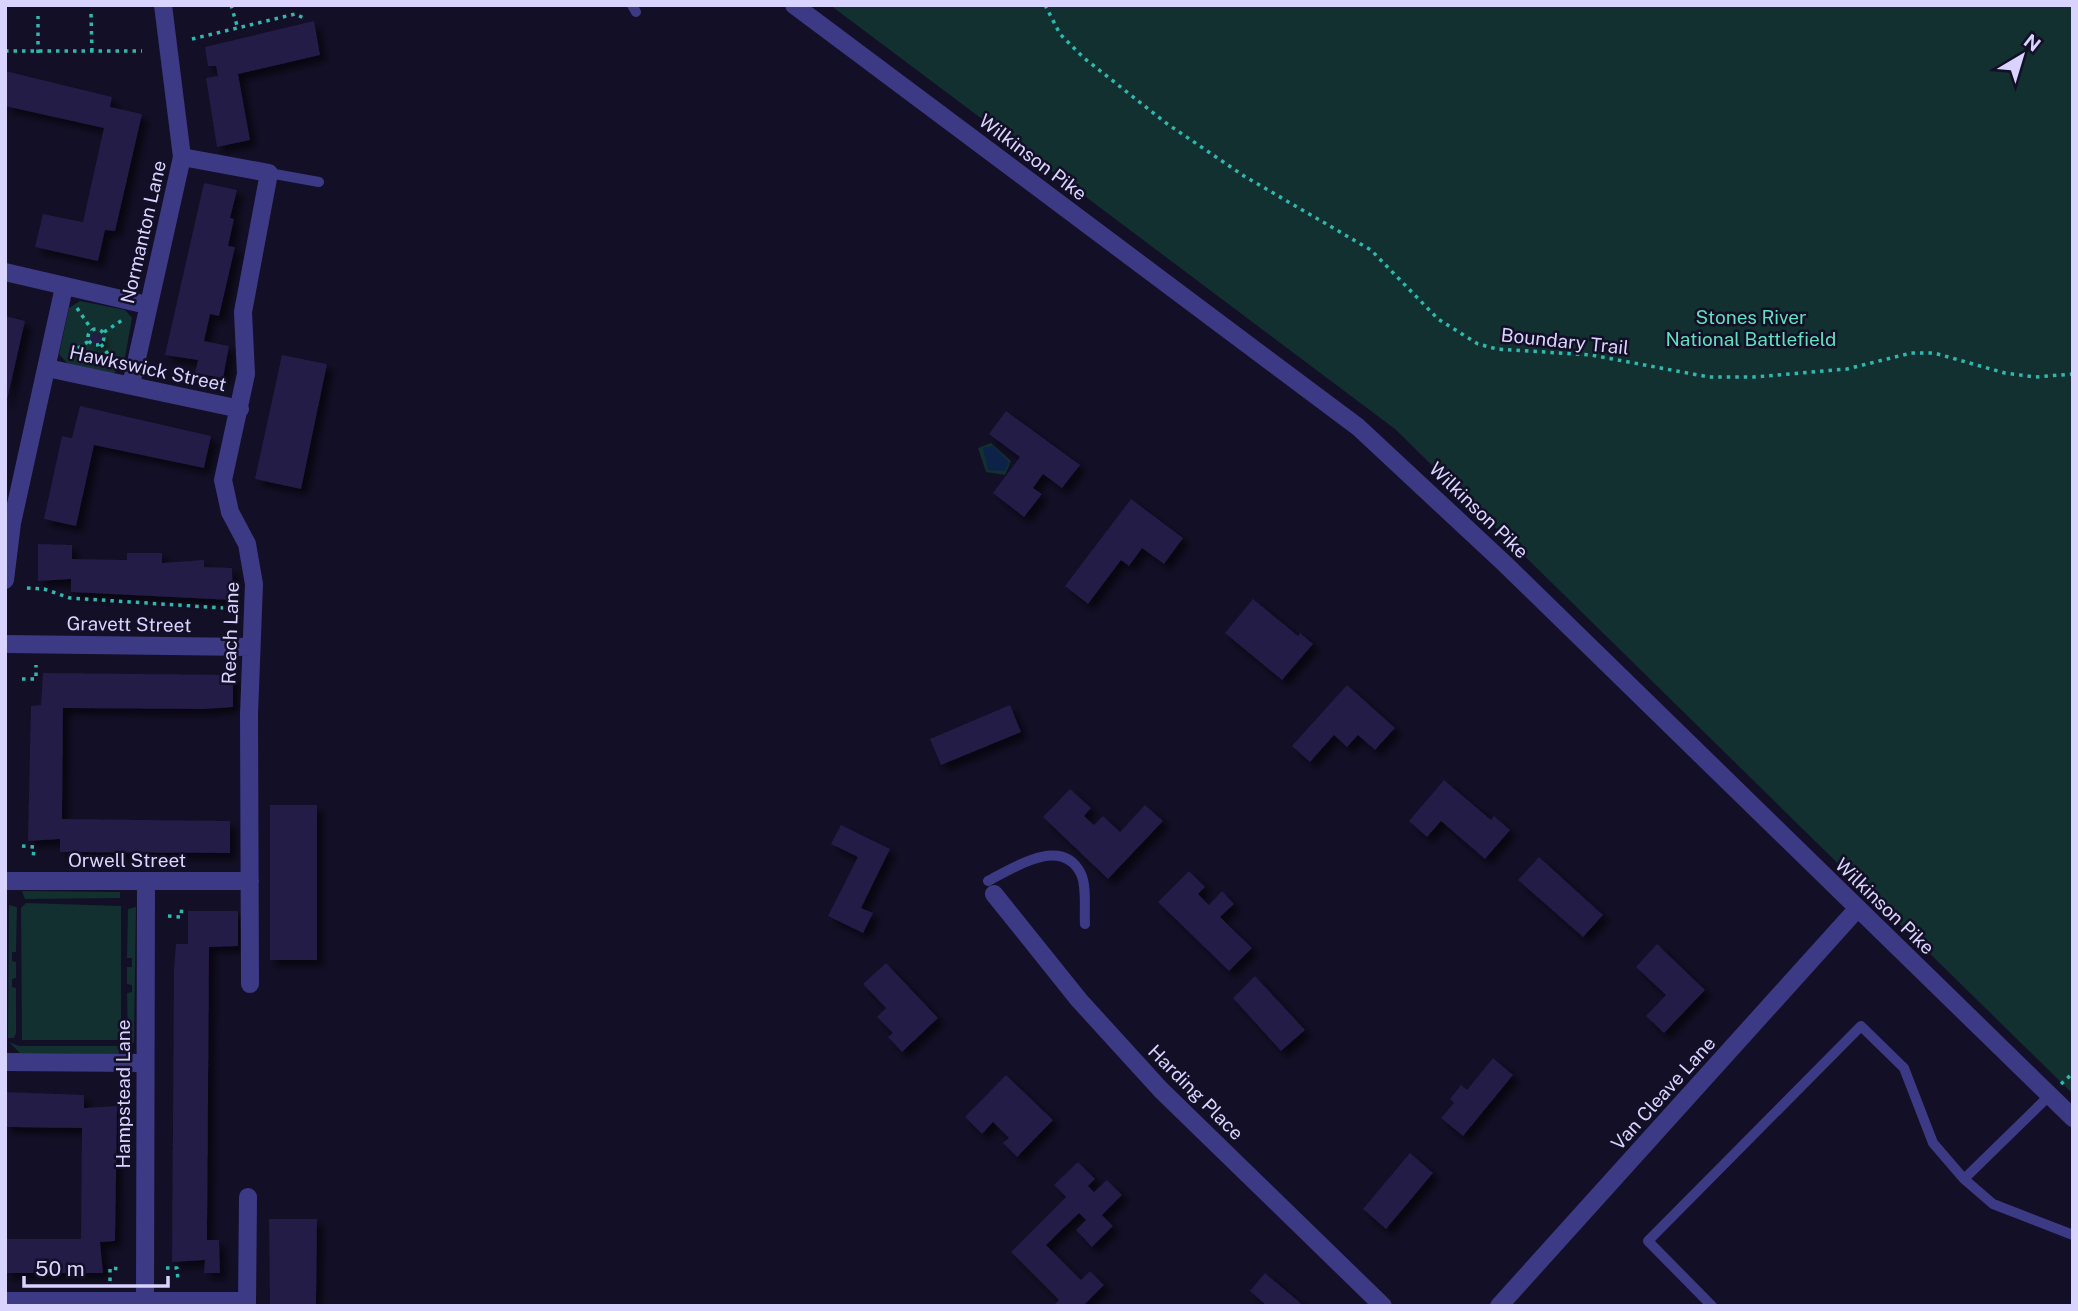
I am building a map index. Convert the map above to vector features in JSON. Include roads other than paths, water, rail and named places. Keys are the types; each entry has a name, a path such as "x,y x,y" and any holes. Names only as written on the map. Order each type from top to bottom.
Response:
{"street":[{"name":"Normanton Lane","path":"131,385 182,157 163,5"},
{"name":"Wilkinson Pike","path":"794,5 1358,426 1505,564 2073,1118"},
{"path":"182,157 269,173"},
{"name":"Reach Lane","path":"250,984 252,562 225,497 223,480 246,374 243,312 269,173"},
{"path":"5,272 147,305"},
{"path":"5,580 12,523 64,287"},
{"name":"Hawkswick Street","path":"47,368 240,409"},
{"name":"Gravett Street","path":"5,644 251,646"},
{"name":"Orwell Street","path":"5,881 250,881"},
{"name":"Hampstead Lane","path":"145,1304 146,882"},
{"name":"Harding Place","path":"991,887 1079,1000 1161,1090 1383,1306"},
{"name":"Van Cleave Lane","path":"1499,1306 1858,908"},
{"path":"5,1062 144,1063"},
{"path":"5,1301 247,1303 248,1197"}],"lane":[{"path":"269,173 318,182"},
{"path":"991,887 1041,854 1068,860 1082,875 1085,924"},
{"path":"1712,1306 1648,1241 1861,1026 1904,1068 1933,1143 1964,1179 1993,1204 2073,1235"},
{"path":"1964,1179 2050,1095"}],"water":[{"path":"993,446 1009,462 1004,471 988,470 983,448"}],"park label":[{"name":"Stones River National Battlefield","path":"1751,328"}]}
